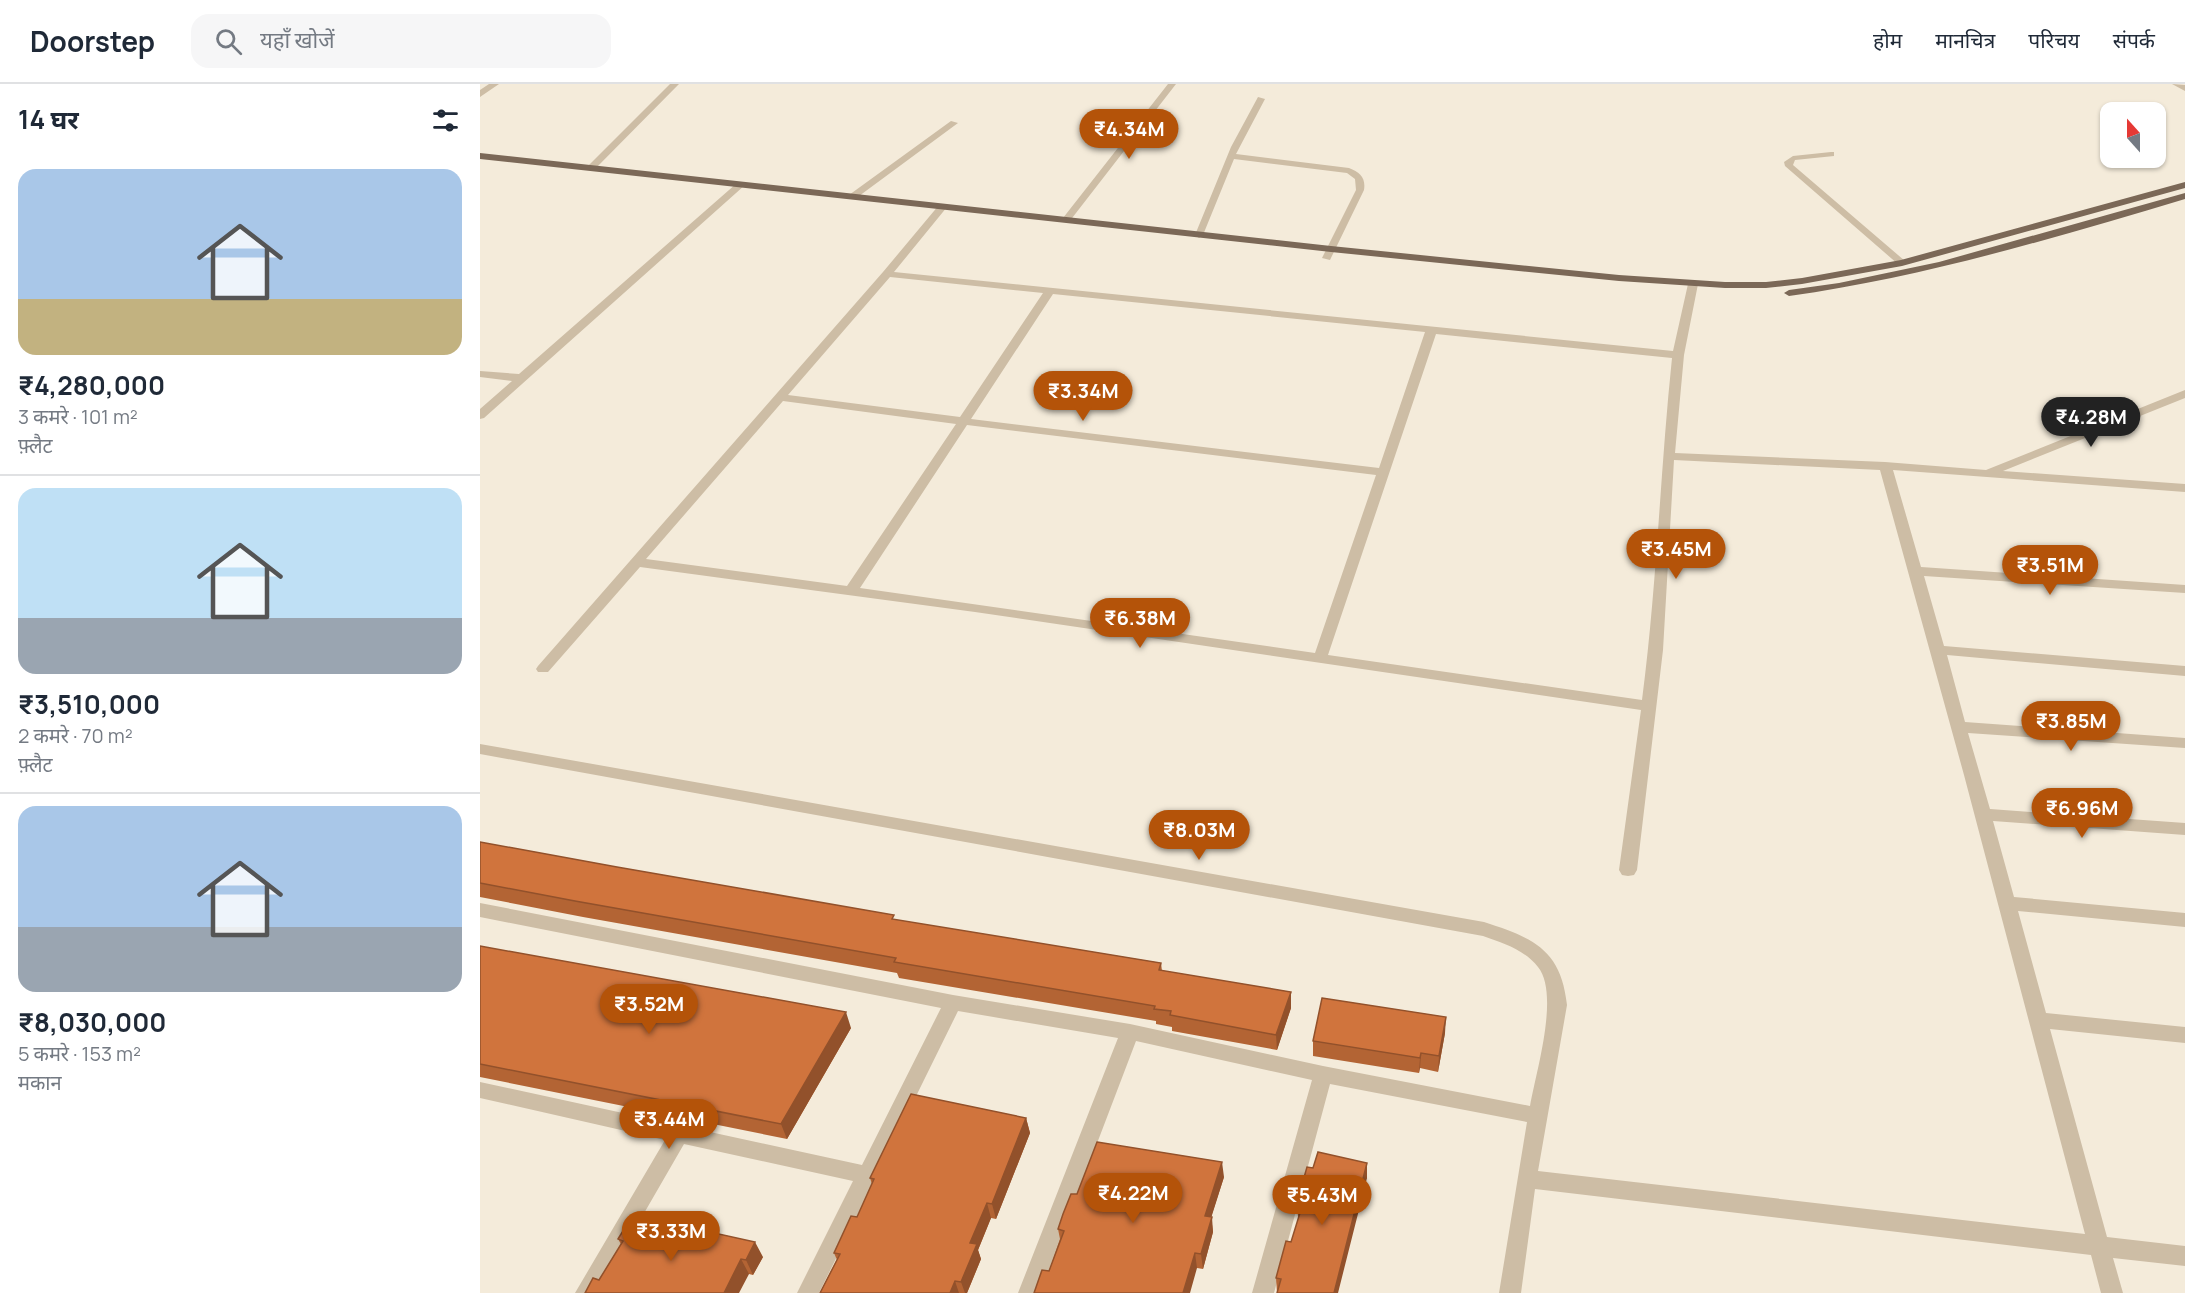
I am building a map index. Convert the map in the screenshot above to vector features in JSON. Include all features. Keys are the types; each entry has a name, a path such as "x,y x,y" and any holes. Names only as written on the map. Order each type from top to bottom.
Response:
{"main road":[{"path":"480,156 591,168 736,188 1329,253 1773,295 1872,279 1965,259 2185,196"},
{"path":"480,164 852,197 939,211 1066,220 1329,253"},
{"path":"1692,289 1766,285 1902,262 2185,185"}],"street":[{"path":"480,94 495,84"},
{"path":"591,168 675,84"},
{"path":"1066,220 1172,84"},
{"path":"2176,84 2185,88"},
{"path":"480,415 736,188"},
{"path":"543,669 887,274 939,211"},
{"path":"887,274 1678,355"},
{"path":"1628,870 1656,650 1668,456 1678,355 1692,289"},
{"path":"851,591 1050,290"},
{"path":"1320,658 1432,329"},
{"path":"480,374 522,378"},
{"path":"1985,473 2185,394"},
{"path":"780,397 1384,472"},
{"path":"1668,456 1885,466 2185,488"},
{"path":"1885,466 1939,650 2112,1293"},
{"path":"636,562 1648,706"},
{"path":"1916,571 2185,590"},
{"path":"1939,650 2185,671"},
{"path":"1960,727 2185,742"},
{"path":"480,749 1484,929 1518,941 1540,956 1555,980 1558,1005 1526,1179 1510,1293"},
{"path":"1982,814 2185,829"},
{"path":"2006,903 2185,920"},
{"path":"480,910 953,1003 1130,1032 1323,1074 1538,1116"},
{"path":"808,1293 953,1003"},
{"path":"2037,1020 2185,1035"},
{"path":"1029,1293 1130,1032"},
{"path":"1263,1293 1323,1074"},
{"path":"480,1090 866,1175"},
{"path":"586,1293 680,1133"},
{"path":"1526,1179 2185,1256"}],"lane":[{"path":"1199,235 1232,156 1261,99"},
{"path":"852,197 954,123"},
{"path":"1831,154 1793,158 1788,162 1789,166 1902,262"},
{"path":"1232,156 1349,171 1359,176 1360,190 1329,253"}],"building":[{"path":"480,842 894,915 892,919 1161,963 1159,970 1291,992 1276,1035 1170,1015 1171,1011 1154,1009 1155,1006 894,962 896,958 480,883"},
{"path":"480,946 846,1012 781,1124 480,1064"},
{"path":"1322,998 1446,1017 1439,1056 1421,1053 1420,1058 1313,1041"},
{"path":"911,1094 1026,1118 992,1204 987,1203 970,1243 977,1244 961,1282 955,1281 950,1293 820,1293 840,1254 834,1253 851,1216 857,1217 874,1179 870,1178"},
{"path":"1097,1142 1222,1162 1205,1216 1212,1217 1201,1254 1195,1253 1183,1293 1034,1293 1042,1270 1049,1271 1064,1231 1058,1229 1063,1214 1071,1194 1077,1194"},
{"path":"1318,1152 1367,1163 1334,1293 1277,1293 1281,1279 1276,1278 1286,1241 1291,1242 1303,1203 1297,1202 1307,1167 1313,1168"},
{"path":"629,1221 698,1235 701,1230 755,1242 746,1260 741,1259 724,1293 585,1293 593,1278 599,1280 623,1241 618,1239"}]}
